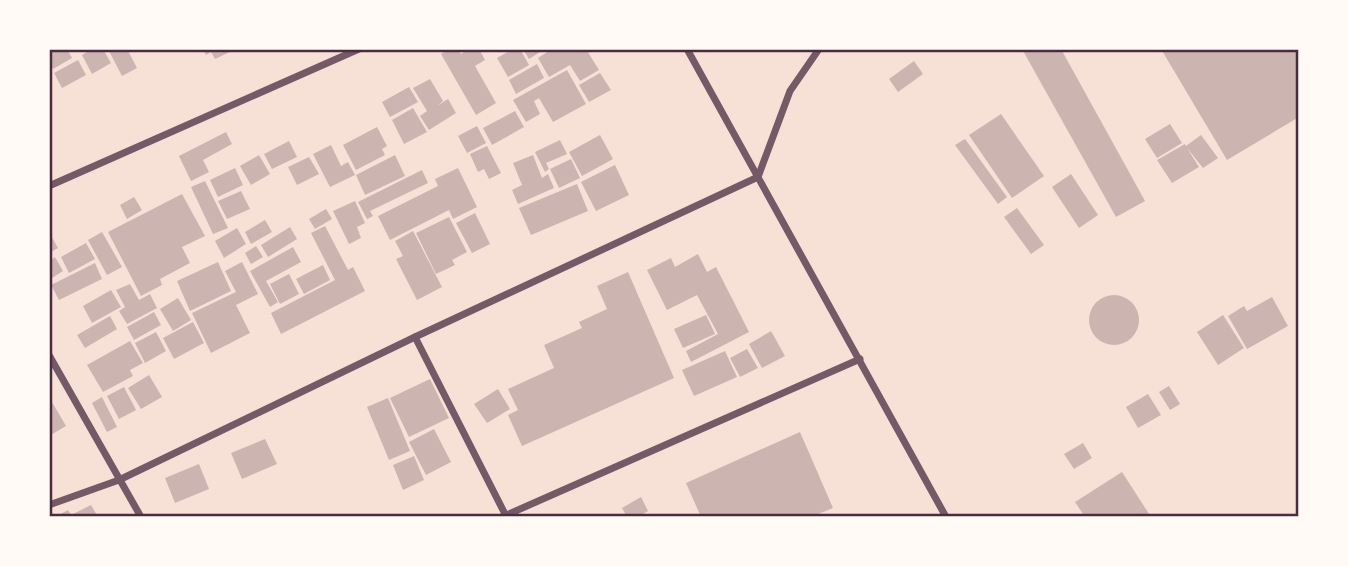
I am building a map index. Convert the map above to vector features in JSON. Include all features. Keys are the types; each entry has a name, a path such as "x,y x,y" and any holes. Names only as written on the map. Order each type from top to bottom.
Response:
{"street":[{"path":"49,186 359,49"},
{"path":"687,49 946,517"},
{"path":"49,505 120,480 415,337 758,177 790,91 818,49"},
{"path":"415,337 504,516 860,359"},
{"path":"49,355 141,517"}],"building":[{"path":"49,49 67,49 72,58 53,69 49,63"},
{"path":"92,49 103,49 111,63 92,74 82,55"},
{"path":"108,49 127,49 137,68 122,76"},
{"path":"203,49 236,49 215,59 211,52 206,55"},
{"path":"450,49 458,49 461,54 469,49 479,49 485,60 475,66 496,103 476,115 441,54"},
{"path":"513,49 520,49 529,65 508,77 497,58"},
{"path":"523,49 545,49 529,59"},
{"path":"552,49 586,49 599,70 580,81 570,65 549,77 538,58"},
{"path":"1022,49 1061,49 1145,201 1116,217"},
{"path":"1161,49 1298,49 1299,117 1227,160"},
{"path":"78,60 86,75 62,88 54,73"},
{"path":"914,61 923,74 898,92 889,79"},
{"path":"537,64 544,78 516,94 509,80"},
{"path":"567,70 586,104 553,122 539,98 534,101 540,114 526,122 513,100"},
{"path":"600,73 611,90 589,102 579,85"},
{"path":"430,79 443,101 437,106 448,99 456,113 429,130 420,116 427,111 413,88"},
{"path":"409,87 418,102 390,117 382,102"},
{"path":"413,108 427,132 404,144 392,120"},
{"path":"515,111 524,127 492,145 483,128"},
{"path":"1001,114 1044,176 1012,198 969,135"},
{"path":"1170,124 1182,143 1157,158 1145,139"},
{"path":"477,126 486,143 467,153 458,136"},
{"path":"377,127 387,146 382,149 385,155 356,170 343,145"},
{"path":"226,132 232,144 203,160 209,172 191,181 179,156"},
{"path":"600,135 613,159 582,176 569,152"},
{"path":"1201,135 1218,158 1203,168 1187,148 1199,167 1172,183 1157,160 1185,144 1186,146"},
{"path":"965,139 1007,197 998,204 955,145"},
{"path":"560,140 567,154 546,163 549,169 545,172 535,152"},
{"path":"289,141 297,157 272,169 264,154"},
{"path":"331,145 341,166 348,162 355,175 330,187 313,154"},
{"path":"487,146 501,173 489,179 484,169 478,172 470,154"},
{"path":"259,155 270,174 251,185 240,166"},
{"path":"395,155 405,176 365,195 356,175"},
{"path":"533,155 542,178 548,174 554,188 518,204 512,190 522,185 513,163"},
{"path":"309,157 319,174 297,185 288,167"},
{"path":"571,159 580,178 559,188 550,169"},
{"path":"615,165 629,195 596,211 581,182"},
{"path":"235,168 243,185 218,197 210,180"},
{"path":"458,168 477,207 453,219 449,210 390,240 378,216 438,186 435,179"},
{"path":"422,170 428,183 370,211 373,216 367,219 358,202"},
{"path":"1071,174 1098,215 1079,228 1052,187"},
{"path":"205,181 228,228 213,234 191,187"},
{"path":"577,184 588,211 531,235 519,208"},
{"path":"241,191 250,209 227,219 218,201"},
{"path":"182,194 205,236 182,247 190,263 160,279 162,285 141,296 108,232"},
{"path":"134,197 142,210 127,219 120,205"},
{"path":"355,201 365,223 357,227 361,238 349,244 333,211"},
{"path":"1017,208 1044,245 1031,254 1004,217"},
{"path":"326,209 332,219 315,229 309,219"},
{"path":"475,213 490,244 472,253 456,223"},
{"path":"449,217 467,252 452,260 455,265 436,274 416,233"},
{"path":"265,220 272,232 251,244 245,232"},
{"path":"325,226 348,270 353,267 365,291 281,334 271,313 335,280 311,233"},
{"path":"290,227 297,239 268,257 261,245"},
{"path":"237,228 246,244 224,258 215,241"},
{"path":"413,231 442,287 417,300 396,259 403,256 395,241"},
{"path":"49,232 58,248 49,253"},
{"path":"102,232 122,267 107,275 88,240"},
{"path":"86,243 95,259 69,273 61,257"},
{"path":"256,246 263,257 251,264 245,253"},
{"path":"293,247 301,262 266,281 278,302 270,307 250,271"},
{"path":"698,254 707,272 716,267 749,332 691,362 686,351 718,334 697,295 667,310 647,270 671,258 675,267"},
{"path":"55,257 63,271 49,280 49,261"},
{"path":"218,262 231,291 190,311 177,281"},
{"path":"242,262 258,294 236,305 250,333 211,353 192,313 236,292 225,271"},
{"path":"95,263 102,279 59,300 51,285"},
{"path":"323,265 330,280 304,294 296,279"},
{"path":"628,272 674,378 522,446 508,415 518,410 508,389 554,368 544,345 582,328 579,322 607,309 597,286"},
{"path":"289,274 299,294 280,304 270,284"},
{"path":"130,284 139,300 150,294 157,308 127,324 119,311 125,307 116,290"},
{"path":"111,290 121,307 92,323 83,306"},
{"path":"1114,295 1131,303 1139,320 1131,337 1114,345 1097,337 1089,320 1097,303"},
{"path":"1272,297 1288,326 1247,349 1228,316 1244,306 1247,311"},
{"path":"178,298 191,320 173,331 160,309"},
{"path":"154,312 161,325 134,340 127,327"},
{"path":"706,315 715,334 683,348 674,329"},
{"path":"1223,315 1244,348 1218,365 1197,332"},
{"path":"110,316 117,329 85,348 77,335"},
{"path":"193,322 204,343 174,359 163,338"},
{"path":"771,331 785,356 762,368 749,344"},
{"path":"156,332 166,351 145,363 135,343"},
{"path":"130,341 143,363 130,370 133,376 103,392 87,365"},
{"path":"747,349 758,368 740,377 730,358"},
{"path":"725,351 737,377 694,396 682,370"},
{"path":"149,375 162,397 141,409 128,388"},
{"path":"430,379 449,418 409,437 390,398"},
{"path":"1169,386 1180,404 1170,410 1159,392"},
{"path":"124,387 136,410 119,419 107,396"},
{"path":"498,389 510,409 487,423 474,404"},
{"path":"1148,394 1161,415 1138,428 1126,407"},
{"path":"49,397 66,426 49,436"},
{"path":"102,397 117,427 107,432 92,403"},
{"path":"388,398 410,451 389,460 367,407"},
{"path":"434,429 451,462 426,475 409,442"},
{"path":"800,432 833,508 811,517 701,517 686,483"},
{"path":"265,439 277,464 242,479 231,453"},
{"path":"1083,443 1092,458 1074,469 1064,454"},
{"path":"414,456 424,480 403,490 393,465"},
{"path":"199,464 209,489 175,503 165,478"},
{"path":"1122,472 1151,517 1085,517 1075,502"},
{"path":"641,497 648,511 638,517 627,517 622,508"},
{"path":"91,505 98,517 55,517 68,510 71,515"}]}
